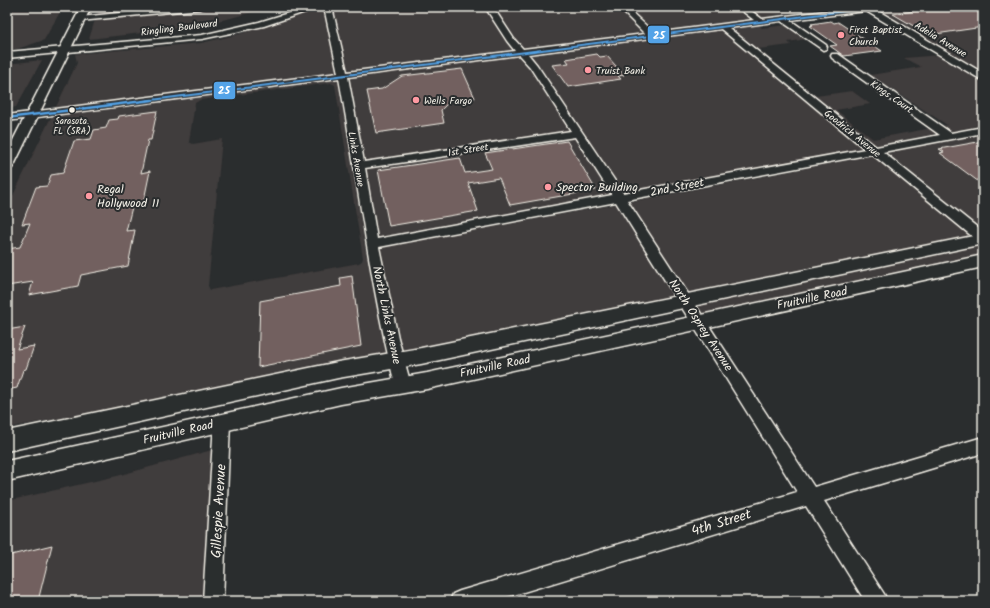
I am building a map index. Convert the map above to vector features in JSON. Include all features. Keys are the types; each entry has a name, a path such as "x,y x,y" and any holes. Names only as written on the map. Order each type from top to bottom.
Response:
{"main road":[{"path":"7,165 86,7"},
{"name":"Fruitville Road","path":"7,441 315,374 396,360 983,239"},
{"name":"Fruitville Road","path":"7,471 341,396 403,386 983,261"}],"street":[{"path":"80,19 201,7"},
{"name":"Ringling Boulevard","path":"65,49 114,40 196,31 229,25 290,7"},
{"name":"Ringling Boulevard","path":"7,55 202,37 261,24 316,7"},
{"name":"Links Avenue","path":"328,7 359,166 372,244"},
{"name":"North Osprey Avenue","path":"489,7 511,41 533,65 578,132 877,601"},
{"path":"622,7 652,36"},
{"path":"741,7 761,22"},
{"path":"7,118 876,7"},
{"name":"Adelia Avenue","path":"867,8 983,77"},
{"path":"783,19 823,47"},
{"name":"Goodrich Avenue","path":"724,27 983,239"},
{"name":"Kings Court","path":"835,56 949,136"},
{"name":"2nd Street","path":"372,244 983,130"},
{"name":"1st Street","path":"359,166 578,132"},
{"name":"North Links Avenue","path":"372,244 396,360 403,386"},
{"name":"Gillespie Avenue","path":"213,601 222,422"},
{"name":"4th Street","path":"460,601 983,445"}],"shaded area":[{"path":"7,7 63,7 44,40 17,49 7,50"},
{"path":"100,7 184,7 97,16"},
{"path":"218,7 270,7 231,18 186,28 89,39 95,20"},
{"path":"332,7 485,7 507,42 515,50 346,72"},
{"path":"493,7 615,7 645,34 523,49 515,41"},
{"path":"627,7 733,7 752,21 653,33"},
{"path":"747,7 837,7 775,15 768,18 760,17"},
{"path":"894,7 983,7 983,74 874,10"},
{"path":"324,8 337,73 55,109 77,63 75,54 201,43 236,35"},
{"path":"867,10 983,80 983,125 949,132 941,126 947,125 870,75 921,67 904,58 940,55 865,11"},
{"path":"757,24 762,28 787,25 807,39 788,42 791,45 758,49 816,96 852,91 870,104 836,110 873,139 932,128 940,133 875,146 730,28"},
{"path":"722,29 865,148 623,193 537,64 527,54"},
{"path":"519,55 529,66 571,130 364,161 347,77"},
{"path":"42,60 16,107 7,109 7,64"},
{"path":"338,78 366,250 386,354 155,401 7,428 7,208 52,115","holes":["331,83 335,85 363,258 362,261 359,263 210,290 208,286 222,139 193,144 189,142 195,103 200,100"]},
{"path":"983,134 983,233 884,153 954,139"},
{"name":"Spector Building","path":"575,137 612,195 377,238 365,169"},
{"path":"874,155 972,235 688,294 629,202"},
{"path":"617,204 675,296 402,352 379,248"},
{"path":"983,245 983,254 702,314 696,306"},
{"path":"212,450 202,601 7,601 7,501 117,476"}],"building":[{"path":"944,7 983,7 983,27 929,35 893,14"},
{"name":"First Baptist Church","path":"831,21 834,23 838,22 882,51 844,56 830,46 837,45 810,26 813,25 811,24"},
{"name":"Truist Bank","path":"597,54 600,57 607,56 624,75 618,76 621,79 568,87 552,65 569,63 566,59"},
{"name":"Wells Fargo","path":"462,69 475,98 450,101 441,110 444,123 376,133 367,91 382,89 402,76"},
{"name":"Regal Hollywood 11","path":"157,111 151,140 148,140 141,173 150,171 143,205 132,207 126,231 135,230 128,266 81,275 78,286 29,295 33,282 7,286 7,249 20,247 30,223 22,224 36,187 47,186 51,175 63,173 74,141 91,139 94,130 106,128 109,120 118,119 119,116"},
{"name":"Spector Building","path":"567,141 596,190 510,205 499,178 468,183 478,211 389,226 378,170 460,158 465,173 492,169 485,153"},
{"path":"983,141 983,185 940,153 944,152 939,149"},
{"path":"352,276 361,346 258,367 260,301 341,286 340,278"},
{"path":"25,327 17,349 34,346 26,369 23,370 17,388 7,390 7,330"},
{"path":"52,545 38,601 7,601 7,556"}],"transit line":[{"name":"25","path":"7,118 876,7"}],"place":[{"name":"First Baptist Church","path":"841,35"},
{"name":"Truist Bank","path":"588,70"},
{"name":"Wells Fargo","path":"416,100"},
{"name":"Sarasota, FL (SRA)","path":"72,110"},
{"name":"Spector Building","path":"548,187"},
{"name":"Regal Hollywood 11","path":"89,196"}]}
